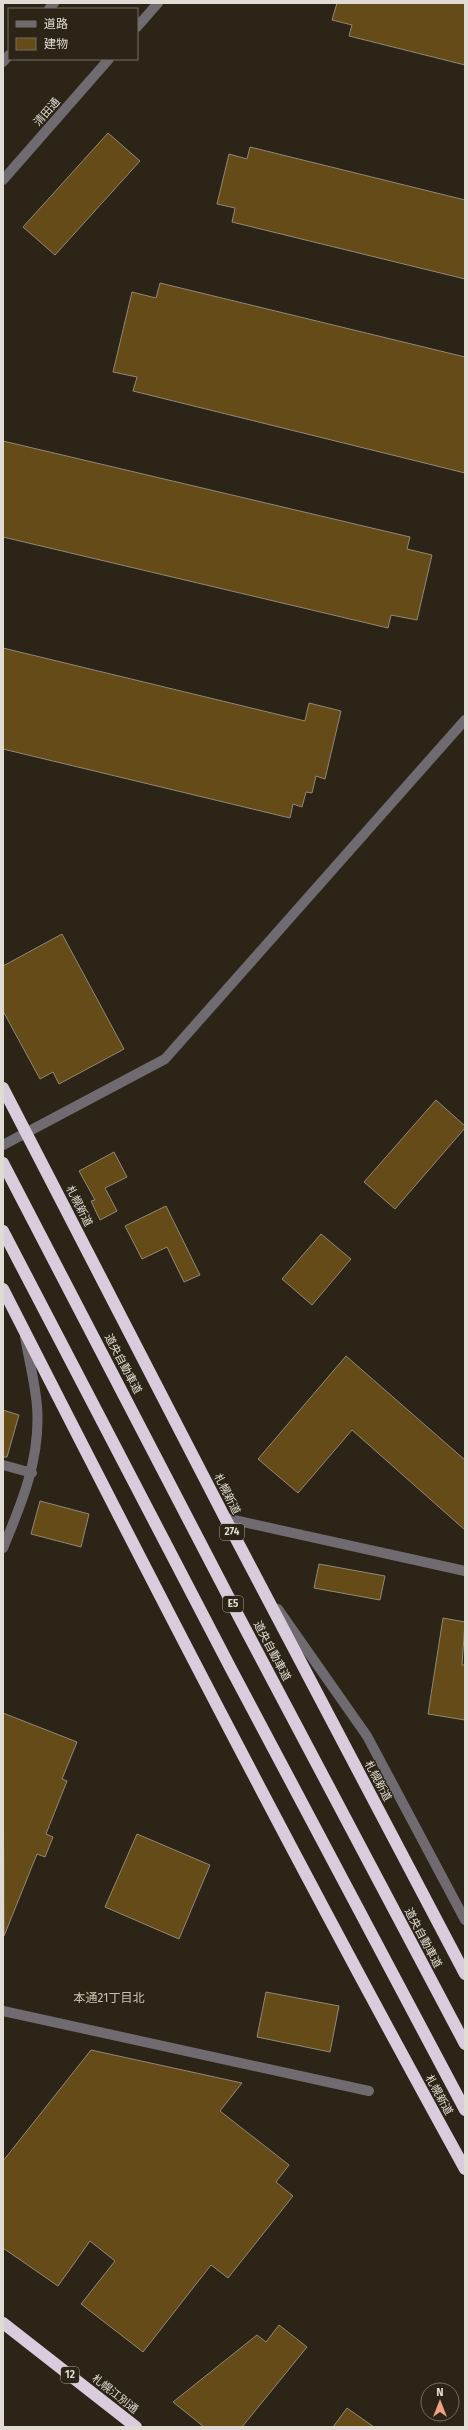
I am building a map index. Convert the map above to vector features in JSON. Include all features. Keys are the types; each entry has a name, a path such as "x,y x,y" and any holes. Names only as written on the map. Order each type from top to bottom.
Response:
{"highway":[{"name":"札幌新道","path":"3,1088 224,1518 260,1583 465,1974"},
{"name":"道央自動車道","path":"3,1163 239,1617 465,2044"},
{"path":"3,1231 237,1681 465,2110"},
{"name":"札幌新道","path":"3,1289 193,1662 370,1996 465,2169"},
{"name":"札幌江別通","path":"3,2322 136,2427"}],"street":[{"path":"138,26 158,3"},
{"name":"清田通","path":"3,180 108,60"},
{"path":"3,1145 165,1059 465,720"},
{"path":"3,1548 32,1473 37,1434 37,1406 24,1331"},
{"path":"3,1465 32,1473"},
{"path":"224,1518 465,1572"},
{"path":"260,1583 366,1736 465,1920"},
{"path":"3,2011 369,2091"}],"building":[{"path":"337,3 465,3 465,65 349,36 352,25 332,20"},
{"path":"108,133 140,161 55,255 23,227"},
{"path":"250,147 465,200 465,279 232,222 235,208 217,204 229,154 247,159"},
{"path":"160,283 465,357 465,473 133,391 137,377 113,372 132,292 156,298"},
{"path":"3,441 410,537 407,549 432,555 417,620 391,615 388,628 3,537"},
{"path":"3,648 305,721 309,703 341,711 325,779 316,776 312,793 306,792 302,807 293,804 290,818 3,749"},
{"path":"62,934 124,1049 59,1084 53,1072 40,1079 3,1011 3,966"},
{"path":"436,1100 465,1126 465,1128 395,1209 364,1182"},
{"path":"114,1152 127,1177 105,1188 117,1211 100,1220 91,1201 95,1200 79,1171"},
{"path":"166,1206 200,1275 184,1282 167,1247 142,1259 125,1226"},
{"path":"321,1234 351,1259 312,1305 282,1279"},
{"path":"346,1356 465,1460 465,1530 352,1430 298,1493 258,1459"},
{"path":"3,1410 19,1415 7,1457 3,1457"},
{"path":"40,1501 89,1514 81,1547 31,1534"},
{"path":"319,1564 385,1576 380,1600 314,1588"},
{"path":"443,1618 465,1622 462,1665 465,1665 465,1720 428,1714"},
{"path":"3,1713 77,1742 62,1779 67,1781 46,1834 53,1837 45,1857 37,1854 4,1936"},
{"path":"137,1834 210,1865 179,1939 105,1907"},
{"path":"266,1992 339,2006 330,2052 257,2037"},
{"path":"91,2050 242,2083 220,2111 289,2165 276,2182 293,2196 228,2278 211,2265 143,2352 81,2304 115,2261 90,2241 58,2286 3,2248 3,2161"},
{"path":"279,2325 307,2347 242,2427 204,2427 173,2402 257,2335 266,2342"},
{"path":"347,2408 374,2427 333,2427"}],"district":[{"name":"本通21丁目北","path":"109,1998"}]}
